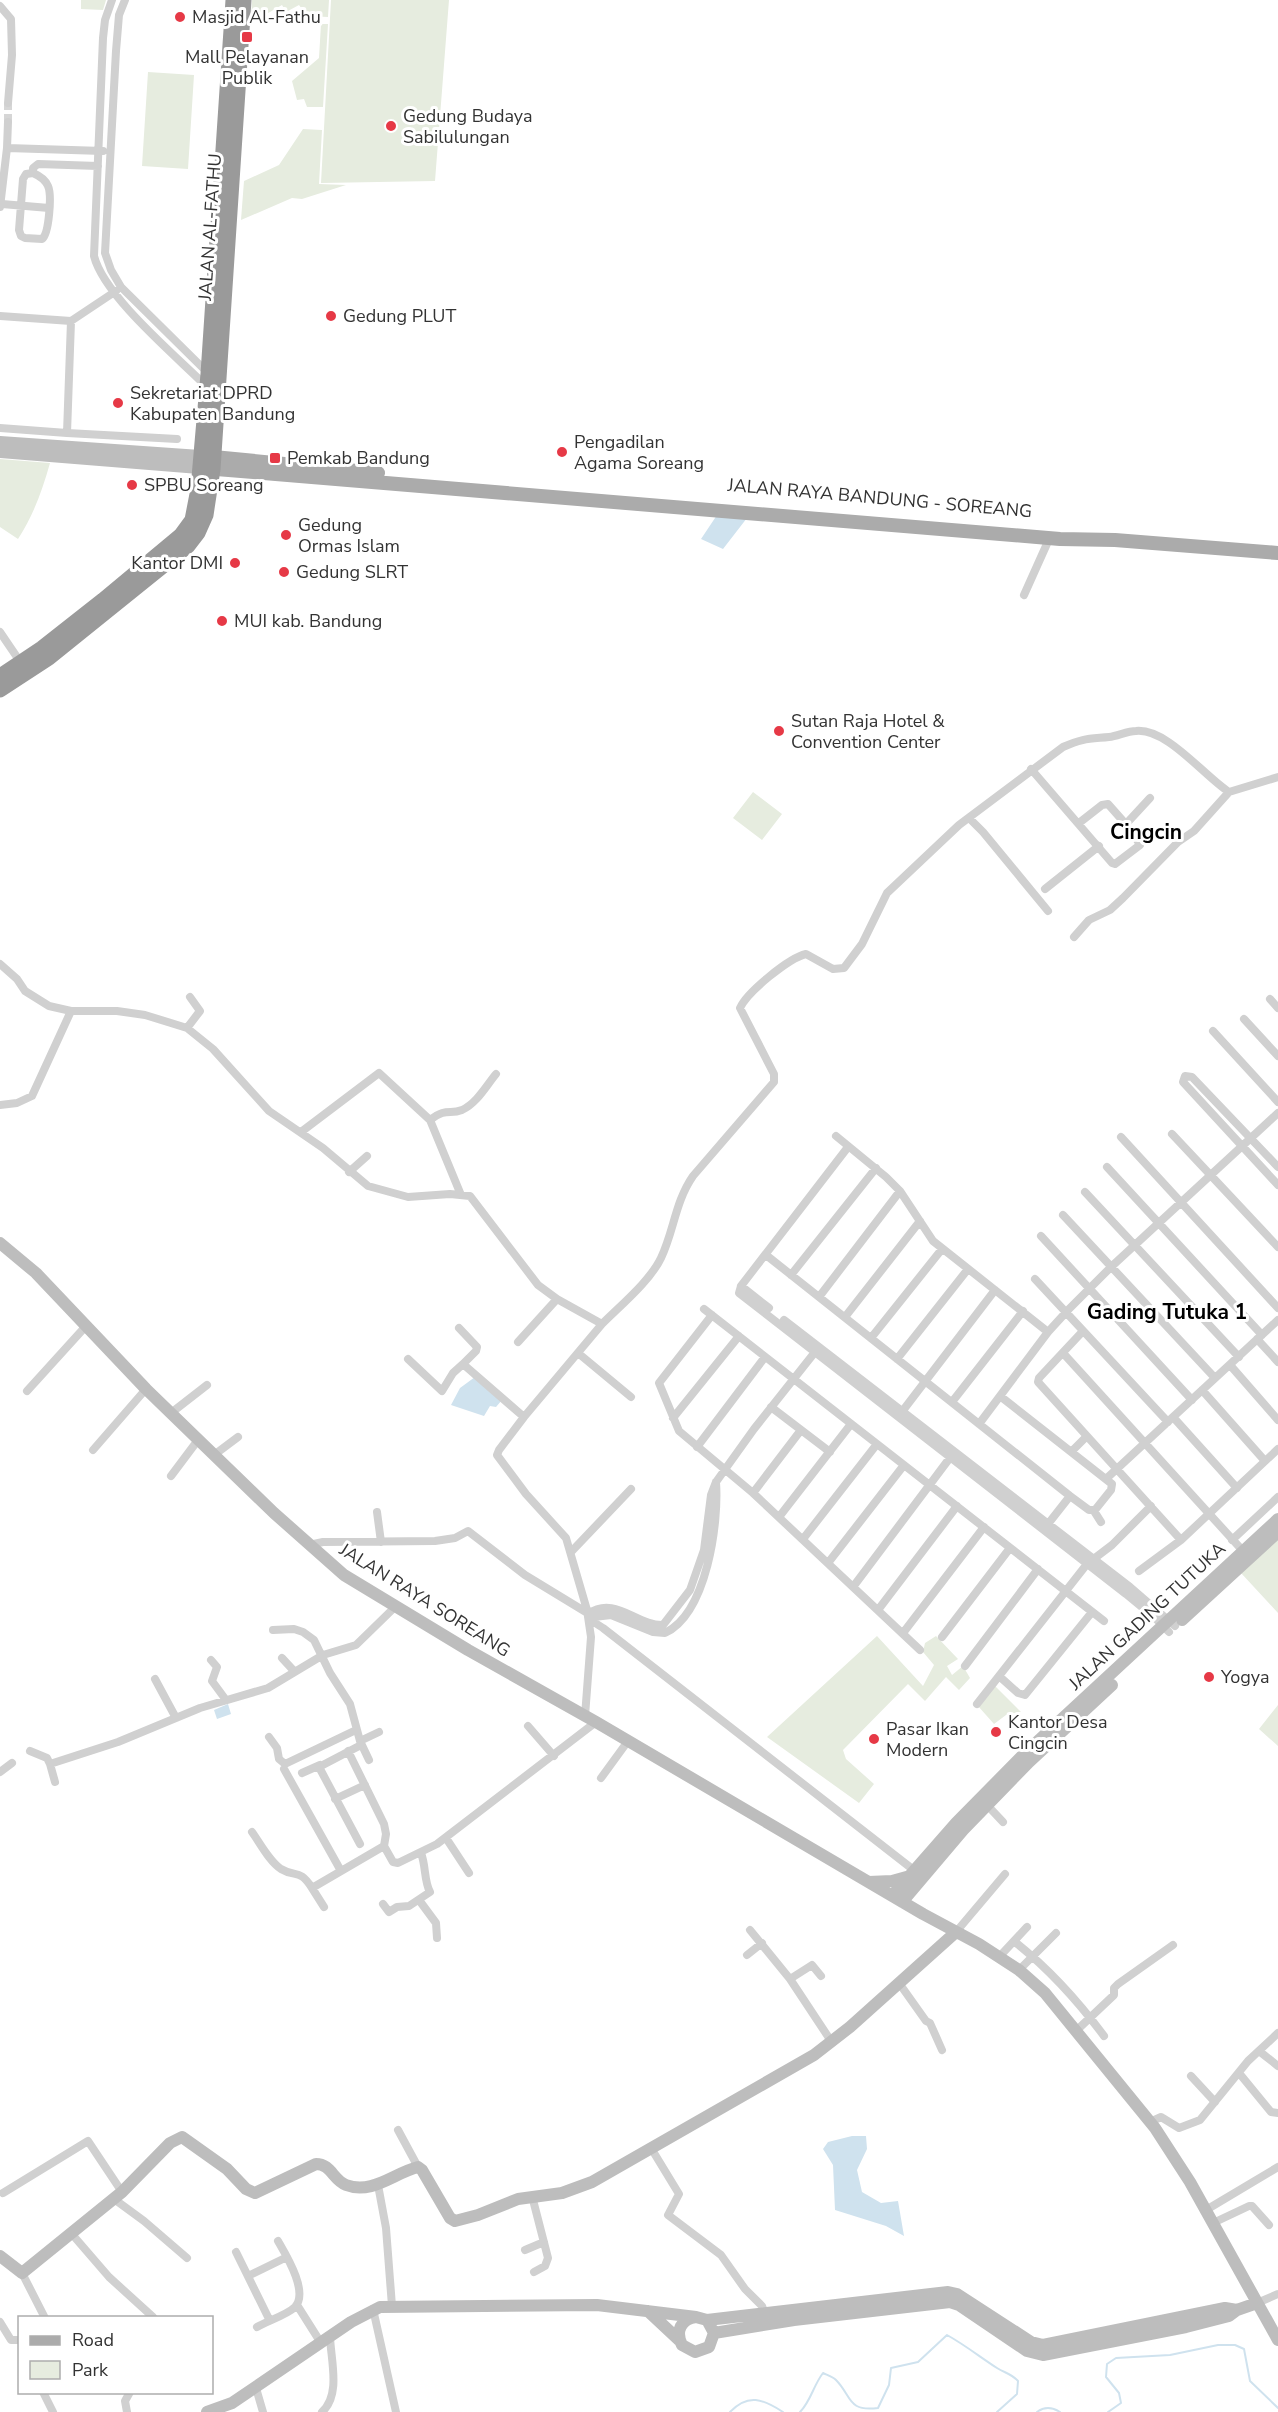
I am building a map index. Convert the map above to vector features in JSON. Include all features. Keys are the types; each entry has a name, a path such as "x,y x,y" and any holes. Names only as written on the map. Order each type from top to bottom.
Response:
{"highway":[{"name":"JALAN AL-FATHU","path":"233,0 233,82"},
{"name":"JALAN AL-FATHU","path":"207,462 233,82 244,0"},
{"path":"0,676 86,614 181,535 196,510 207,462"},
{"path":"0,690 49,658 188,546 198,533 206,515 207,462"}],"main road":[{"path":"0,442 207,462"},
{"path":"0,452 207,462"},
{"name":"JALAN RAYA BANDUNG - SOREANG","path":"207,462 1050,537 1090,538 1278,553"},
{"name":"JALAN RAYA BANDUNG - SOREANG","path":"207,462 536,487 1049,531 1090,538"},
{"name":"JALAN RAYA SOREANG","path":"0,1243 36,1273 146,1389 198,1440 344,1575 394,1607 591,1719 897,1899 1000,1956 1019,1970 1045,1993 1150,2121 1206,2210 1278,2340"},
{"name":"JALAN GADING TUTUKA","path":"897,1899 940,1848 1011,1774 1169,1626 1278,1519"},
{"name":"JALAN GADING TUTUKA","path":"1169,1626 1278,1532"},
{"name":"JALAN GADING TUTUKA","path":"897,1899 912,1873 987,1805 1011,1774"},
{"path":"868,1882 892,1881 912,1873"},
{"path":"0,2256 22,2273 118,2196 170,2143 182,2137 227,2169 250,2192 261,2191 319,2164 326,2166 345,2185 362,2187 378,2184 418,2167 452,2220 478,2215 518,2199 574,2190 592,2182 814,2055 850,2027 956,1932"},
{"path":"679,2340 679,2329 690,2318 765,2314 948,2292 957,2294 1038,2345 1074,2345"},
{"path":"714,2333 794,2320 950,2302 959,2305 1035,2354 1074,2345 1186,2327 1229,2316 1237,2310 1257,2303"},
{"path":"207,2412 232,2403 373,2309 392,2306 597,2305 701,2318 714,2333"},
{"path":"648,2311 690,2351 700,2352 709,2347 714,2333"}],"street":[{"path":"112,0 105,20 103,38 94,256 99,273 113,293 213,381"},
{"path":"125,0 118,24 105,253 111,270 121,287 213,381"},
{"path":"0,6 11,19 12,56 8,103"},
{"path":"8,122 1,205 49,208"},
{"path":"7,148 110,151"},
{"path":"33,173 33,168 38,164 98,166"},
{"path":"33,173 42,177 48,185 49,208 46,236 39,239 21,236 19,230 24,176 33,173"},
{"path":"0,316 71,321 121,287"},
{"path":"67,433 71,321"},
{"path":"0,428 177,439"},
{"path":"1024,595 1050,537"},
{"path":"0,632 21,663"},
{"path":"348,1751 384,1824 386,1834 384,1846 396,1863 422,1853 446,1838 554,1756 591,1719 591,1637 588,1616 571,1551 564,1535 526,1494 498,1457 499,1450 602,1324 657,1266 670,1239 683,1191 693,1176 774,1082 774,1074 740,1010 742,1003 777,972 802,955 810,955 835,969 844,968 862,944 887,893 969,818 1063,747 1081,739 1137,730 1159,736 1192,761 1211,780 1229,792"},
{"path":"1031,770 1115,864 1139,847 1140,843 1126,824 1113,807 1106,803 1079,823"},
{"path":"1074,937 1089,920 1110,910 1123,898 1178,842 1194,831 1229,792 1278,778"},
{"path":"1126,824 1150,798"},
{"path":"969,818 1048,912"},
{"path":"1045,889 1099,846"},
{"path":"0,964 33,997 49,1005 71,1011 127,1012 153,1017 187,1028 213,1049 269,1111 323,1148 349,1172 376,1190 408,1197 450,1194 470,1196 476,1200 531,1277 557,1299 602,1324"},
{"path":"187,1028 200,1011 190,997"},
{"path":"1270,999 1278,1008"},
{"path":"0,1105 17,1103 32,1096 71,1011"},
{"path":"1244,1019 1278,1056"},
{"path":"1213,1031 1278,1102"},
{"path":"301,1132 378,1074 430,1120 461,1195"},
{"path":"430,1120 442,1111 460,1111 465,1108 474,1101 496,1074"},
{"path":"1278,1167 1192,1077 1185,1076 1183,1082 1278,1185"},
{"path":"979,1424 1048,1332 1089,1288 1278,1113"},
{"path":"1172,1134 1278,1247"},
{"path":"836,1136 876,1168 900,1191 929,1236 942,1249 1048,1332"},
{"path":"1122,1137 1278,1308"},
{"path":"848,1147 741,1286 739,1293 818,1349 1169,1626"},
{"path":"349,1172 367,1156"},
{"path":"1107,1167 1260,1337 1278,1362"},
{"path":"791,1275 876,1168"},
{"path":"819,1297 900,1191"},
{"path":"1085,1192 1239,1357"},
{"path":"1063,1215 1215,1378"},
{"path":"845,1317 920,1221"},
{"path":"1041,1236 1192,1400"},
{"path":"871,1338 942,1249"},
{"path":"766,1255 1070,1496 1094,1511 1101,1521"},
{"path":"897,1359 968,1269"},
{"path":"1035,1279 1237,1488"},
{"path":"901,1414 995,1290"},
{"path":"518,1342 557,1299"},
{"path":"952,1402 1023,1311"},
{"path":"920,1650 753,1493 679,1431 659,1382 708,1312 1104,1621"},
{"path":"1107,1478 1278,1320"},
{"path":"27,1391 86,1326"},
{"path":"408,1359 442,1391 453,1373 476,1351 477,1347 459,1328"},
{"path":"1083,1330 1039,1378 1038,1382 1181,1540"},
{"path":"674,1418 739,1336"},
{"path":"588,1616 593,1610 610,1607 662,1626 694,1591 704,1550 711,1495 716,1482 771,1407 818,1349"},
{"path":"578,1353 631,1397"},
{"path":"1063,1353 1243,1551"},
{"path":"697,1447 765,1357"},
{"path":"463,1364 524,1417"},
{"path":"1230,1365 1278,1420"},
{"path":"171,1413 207,1385"},
{"path":"93,1450 146,1389"},
{"path":"1202,1390 1265,1461"},
{"path":"1000,1396 1107,1478 1112,1488 1094,1511"},
{"path":"771,1407 830,1452"},
{"path":"779,1517 851,1424"},
{"path":"753,1493 801,1430"},
{"path":"1072,1451 1087,1436"},
{"path":"214,1455 238,1437"},
{"path":"171,1476 198,1440"},
{"path":"803,1539 877,1444"},
{"path":"1139,1571 1181,1540 1278,1449"},
{"path":"854,1587 953,1454"},
{"path":"953,1454 1048,1524 1090,1562"},
{"path":"828,1563 903,1464"},
{"path":"571,1551 632,1490"},
{"path":"1048,1524 1070,1496"},
{"path":"1232,1540 1278,1497"},
{"path":"878,1610 957,1506"},
{"path":"977,1704 1090,1562 1112,1545 1151,1506"},
{"path":"377,1512 381,1542"},
{"path":"903,1634 984,1527"},
{"path":"309,1545 323,1542 445,1540 468,1531 525,1575 588,1616 912,1873"},
{"path":"942,1637 1010,1548"},
{"path":"965,1666 1038,1569"},
{"path":"50,1764 90,1752 226,1700 268,1688 322,1655 356,1645 394,1607"},
{"path":"999,1676 1018,1693 1027,1694 1092,1612"},
{"path":"273,1630 287,1628 303,1632 314,1640 330,1673 350,1704 356,1730 369,1761"},
{"path":"282,1658 294,1671"},
{"path":"211,1660 217,1667 212,1681 226,1700"},
{"path":"155,1679 176,1718"},
{"path":"528,1726 554,1756"},
{"path":"269,1737 277,1748 279,1759 285,1764 356,1730"},
{"path":"302,1773 348,1751 379,1732"},
{"path":"602,1778 628,1741"},
{"path":"30,1751 47,1758 55,1782"},
{"path":"0,1772 12,1763"},
{"path":"320,1765 335,1799 360,1844"},
{"path":"284,1769 341,1870"},
{"path":"335,1799 365,1785"},
{"path":"987,1805 1003,1822"},
{"path":"252,1832 277,1865 285,1871 302,1875 324,1907"},
{"path":"446,1838 470,1873"},
{"path":"312,1888 384,1846"},
{"path":"383,1904 389,1912 397,1907 406,1908 430,1892 422,1853"},
{"path":"956,1932 1005,1874"},
{"path":"419,1900 436,1923 437,1938"},
{"path":"1000,1956 1027,1927"},
{"path":"750,1930 790,1979 831,2041"},
{"path":"1019,1970 1056,1933"},
{"path":"1015,1942 1033,1956 1104,2036"},
{"path":"747,1955 762,1943"},
{"path":"1077,2030 1114,1995 1115,1987 1173,1945"},
{"path":"790,1979 812,1965 821,1976"},
{"path":"899,1983 926,2022 930,2022 942,2050"},
{"path":"1150,2121 1161,2117 1175,2128 1181,2128 1200,2120 1239,2073 1278,2033"},
{"path":"1259,2051 1278,2066"},
{"path":"1239,2073 1271,2112 1278,2113"},
{"path":"1191,2076 1215,2102"},
{"path":"398,2130 418,2167"},
{"path":"3,2193 88,2141 118,2196 187,2258"},
{"path":"651,2148 679,2194 668,2216 723,2258 743,2287 762,2306 765,2314"},
{"path":"1206,2210 1278,2168"},
{"path":"378,2184 387,2244 392,2306"},
{"path":"532,2196 547,2263 543,2268 534,2272"},
{"path":"1213,2223 1252,2206 1269,2225"},
{"path":"71,2233 110,2277 152,2316"},
{"path":"257,2327 269,2319 290,2311 297,2305 300,2294 296,2278 278,2241"},
{"path":"525,2250 544,2242"},
{"path":"236,2252 269,2319"},
{"path":"248,2276 287,2257"},
{"path":"22,2273 44,2316"},
{"path":"1257,2303 1278,2294"},
{"path":"297,2305 326,2340 333,2394 328,2407 321,2412"},
{"path":"373,2309 396,2412"},
{"path":"0,2322 11,2340 18,2340"},
{"path":"256,2388 263,2412"},
{"path":"44,2394 53,2412"},
{"path":"127,2412 124,2401 129,2394"}],"green space":[{"path":"81,0 106,0 103,10 81,9"},
{"path":"252,0 329,0 328,17 307,16 299,5 286,12 282,5 251,23"},
{"path":"331,0 449,0 435,181 321,183"},
{"path":"321,24 328,24 323,107 307,107 304,99 297,100 292,81 319,58"},
{"path":"148,72 194,75 188,169 142,166"},
{"path":"303,129 322,130 319,184 346,185 302,199 292,198 241,220 244,181 279,165"},
{"path":"0,459 50,463 29,521 18,539 0,527"},
{"path":"753,792 782,814 762,840 733,818"},
{"path":"1278,1539 1278,1613 1241,1573"},
{"path":"877,1636 923,1686 934,1665 923,1652 925,1643 936,1636 958,1659 947,1666 952,1675 963,1666 970,1678 959,1690 946,1677 925,1701 908,1684 843,1750 846,1759 874,1784 859,1803 767,1737"},
{"path":"995,1686 1021,1712 1006,1715 994,1724 978,1706"},
{"path":"1278,1705 1278,1746 1259,1729"}],"water":[{"path":"717,515 747,518 723,549 701,539"},
{"path":"475,1377 502,1400 496,1407 490,1406 484,1416 451,1405 460,1388"},
{"path":"228,1704 231,1714 217,1719 214,1710"},
{"path":"852,2136 866,2136 867,2149 857,2170 862,2192 881,2203 898,2201 904,2236 886,2226 835,2210 833,2165 823,2149 828,2142"}],"waterway":[{"path":"800,2412 823,2373 836,2380 855,2405 868,2409 878,2408 889,2385 891,2368 918,2362 947,2335 1018,2381 1017,2394 997,2412"},
{"path":"1108,2412 1121,2403 1119,2393 1106,2377 1107,2364 1116,2358 1170,2355 1218,2345 1235,2345 1244,2349 1250,2381 1278,2408"},
{"path":"730,2412 749,2400 762,2401 783,2412"},
{"path":"1037,2412 1049,2408 1060,2412"}],"tunnel":[{"path":"8,103 8,122"}],"place":[{"name":"Masjid Al-Fathu","path":"180,17"},
{"name":"Mall Pelayanan Publik","path":"247,37"},
{"name":"Gedung Budaya Sabilulungan","path":"391,126"},
{"name":"Gedung PLUT","path":"331,316"},
{"name":"Sekretariat DPRD Kabupaten Bandung","path":"118,403"},
{"name":"Pengadilan Agama Soreang","path":"562,452"},
{"name":"Pemkab Bandung","path":"275,458"},
{"name":"SPBU Soreang","path":"132,485"},
{"name":"Gedung Ormas Islam","path":"286,535"},
{"name":"Kantor DMI","path":"235,563"},
{"name":"Gedung SLRT","path":"284,572"},
{"name":"MUI kab. Bandung","path":"222,621"},
{"name":"Sutan Raja Hotel & Convention Center","path":"779,731"},
{"name":"Yogya","path":"1209,1677"},
{"name":"Kantor Desa Cingcin","path":"996,1732"},
{"name":"Pasar Ikan Modern","path":"874,1739"}],"district":[{"name":"Cingcin","path":"1146,832"},
{"name":"Gading Tutuka 1","path":"1167,1312"}]}
